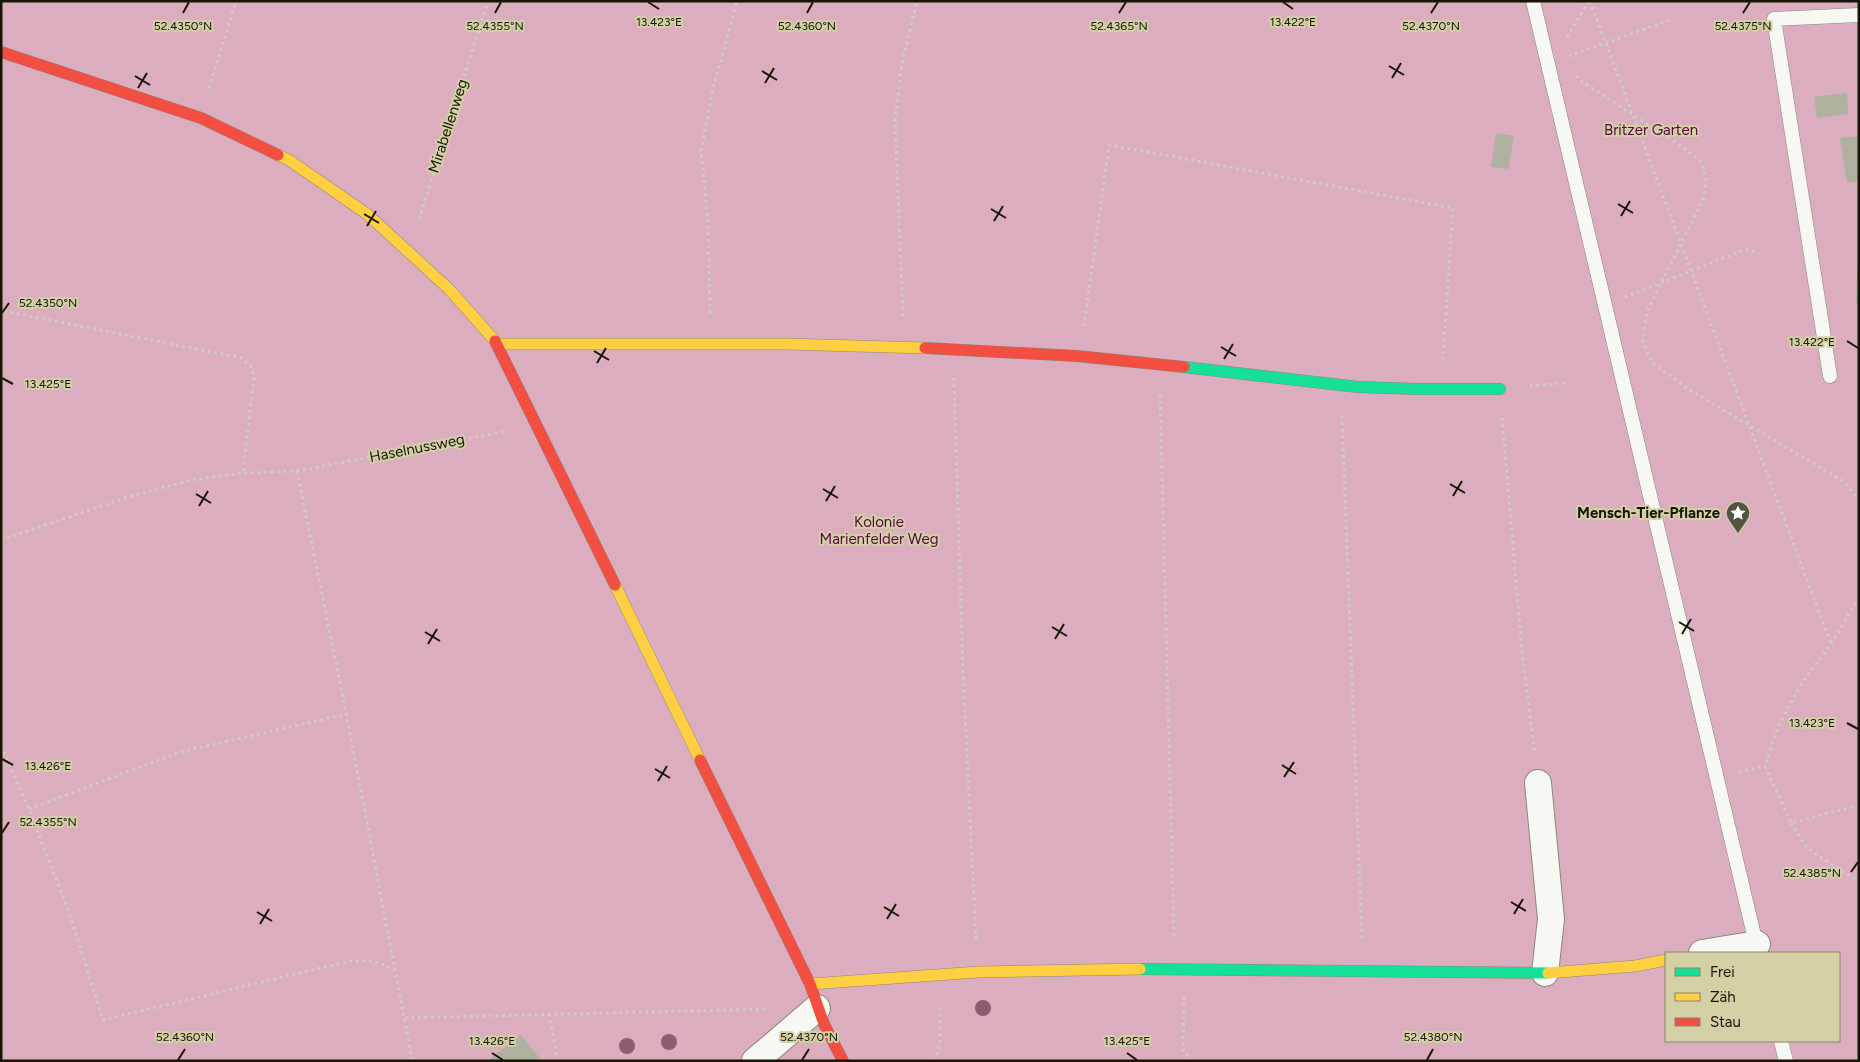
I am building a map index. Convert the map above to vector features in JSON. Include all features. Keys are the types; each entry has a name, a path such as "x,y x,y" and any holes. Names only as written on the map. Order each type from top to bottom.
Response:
{"street":[{"path":"1,52 201,118 289,160 367,214 448,289 497,344 814,996 834,1047 843,1061"},
{"path":"497,344 711,344 953,348 1080,356 1341,385 1441,390 1500,389"},
{"path":"1538,783 1550,919 1545,973"},
{"path":"1716,952 1758,949"},
{"path":"754,1061 814,996 936,975 978,972 1179,968 1545,973 1635,966 1665,960"}],"lane":[{"path":"1533,1 1758,949"},
{"path":"1830,376 1774,20 1859,15"},
{"path":"1781,1042 1786,1061"}],"path":[{"path":"201,118 236,1"},
{"name":"Mirabellenweg","path":"408,251 488,1"},
{"path":"711,344 708,222 701,150 714,86 737,1"},
{"path":"904,347 895,120 902,64 917,1"},
{"path":"1589,1 1634,114 1690,271 1831,644"},
{"path":"1589,1 1568,34 1563,46 1564,58 1570,70 1581,81 1688,150 1702,163 1706,181 1703,200 1647,311 1643,341 1652,363 1688,390 1843,481 1859,500"},
{"path":"1547,63 1673,18"},
{"path":"1080,356 1109,145 1453,208 1441,390"},
{"path":"1604,305 1746,249 1759,254"},
{"path":"4,311 242,358 251,367 254,376 243,474"},
{"path":"953,348 964,681 978,972"},
{"path":"1159,366 1179,968 1183,1051 1192,1061"},
{"path":"1538,783 1522,650 1500,389 1566,383"},
{"path":"1341,385 1363,970"},
{"name":"Haselnussweg","path":"1,540 131,496 192,480 243,474 297,471 537,426"},
{"path":"297,471 347,714 412,1061"},
{"path":"1859,597 1831,644 1801,684 1778,727 1765,766 1791,823 1807,848 1859,882"},
{"path":"29,809 180,752 347,714"},
{"path":"1,746 29,809 70,915 103,1020 350,961 372,960 385,964 395,971"},
{"path":"1791,823 1859,805"},
{"path":"934,1061 938,1053 941,1033 936,975"},
{"path":"405,1018 549,1014 814,996"},
{"path":"549,1014 558,1061"}],"green space":[{"name":"Kolonie Marienfelder Weg","path":"1,1 1859,1 1859,1061 1,1061"}],"building":[{"path":"1847,93 1848,114 1817,118 1814,97"},
{"path":"1496,133 1514,136 1508,169 1491,167"},
{"path":"1859,136 1859,181 1847,183 1840,138"},
{"path":"1857,266 1859,266 1859,304 1856,304"},
{"path":"521,1035 542,1061 487,1061"}],"traffic: fast":[{"path":"1184,367 1358,387 1500,389"},
{"path":"1140,969 1548,973"}],"traffic: slow":[{"path":"278,155 289,160 367,214 449,289 495,341"},
{"path":"497,344 787,344 925,348"},
{"path":"615,585 700,760"},
{"path":"1548,973 1635,966 1665,960"},
{"path":"810,984 978,972 1140,969"}],"traffic: jam":[{"path":"1,52 201,118 278,155"},
{"path":"495,341 615,585"},
{"path":"925,348 1077,356 1184,367"},
{"path":"700,760 810,984 824,1024 843,1061"}],"place":[{"name":"Mensch-Tier-Pflanze","path":"1738,534"}],"park label":[{"name":"Britzer Garten","path":"1651,130"}]}
